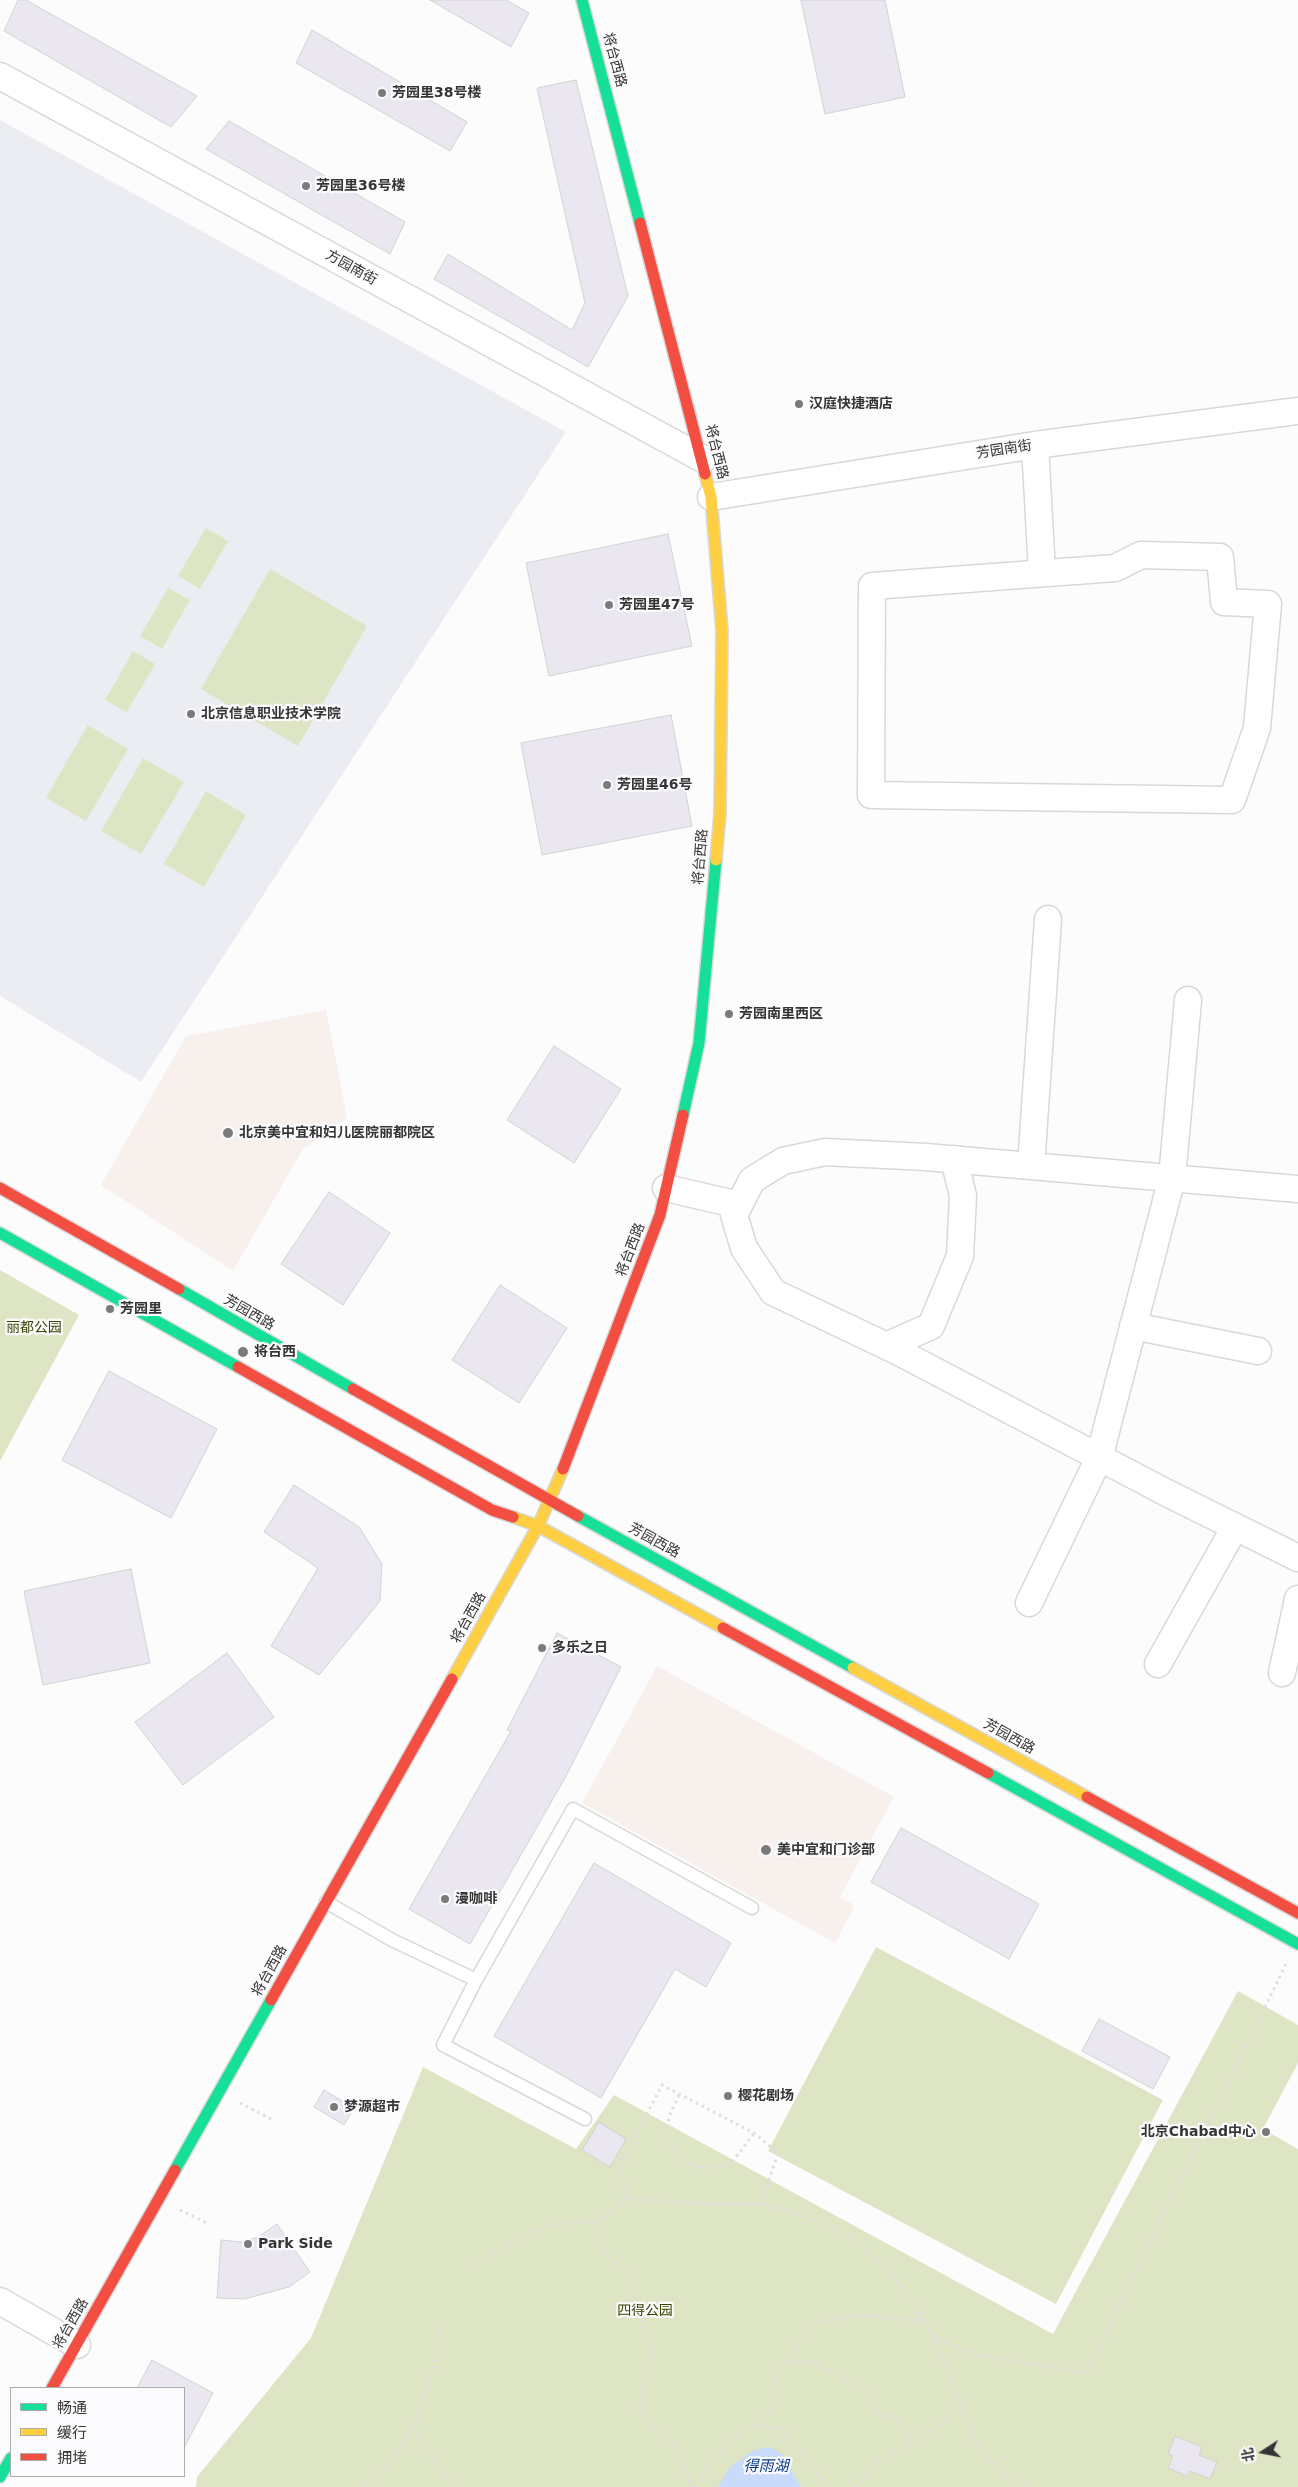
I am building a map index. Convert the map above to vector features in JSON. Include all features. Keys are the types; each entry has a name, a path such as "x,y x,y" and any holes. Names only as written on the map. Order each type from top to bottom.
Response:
{"main road":[{"name":"将台西路","path":"53,2387 538,1526 576,1438 660,1215 699,1044 720,813 722,631 711,497 703,459 582,0"},
{"name":"芳园西路","path":"0,1188 549,1500 1298,1913"},
{"path":"0,1233 492,1510 538,1526 1298,1944"},
{"path":"0,2477 10,2460"}],"street":[{"name":"方园南街","path":"0,76 703,459"},
{"name":"芳园南街","path":"711,497 1035,446 1298,410"},
{"path":"1035,446 1042,573"},
{"path":"1141,555 1220,557 1224,602 1268,604 1257,728 1232,800 870,795 872,586 1042,573 1114,568 1141,555"},
{"path":"1031,1166 1048,919"},
{"path":"1029,1603 1099,1458 1172,1178 1188,1000"},
{"path":"1298,1189 954,1159 825,1152 783,1161 752,1180 734,1215 744,1248 773,1292 886,1346 1099,1458 1298,1558"},
{"path":"886,1346 931,1326 960,1256 963,1196 954,1159"},
{"path":"666,1188 739,1205"},
{"path":"1133,1326 1258,1350"},
{"path":"1158,1664 1235,1527"},
{"path":"1282,1673 1298,1599"},
{"path":"0,2301 77,2345"}],"lane":[{"path":"585,2119 443,2045 476,1980 573,1809 752,1908"},
{"path":"326,1902 392,1940 476,1980"}],"path":[{"path":"933,2335 952,2346 976,2354 1086,2373 1298,1944"},
{"path":"626,2199 622,2164 662,2085 754,2133 778,2153 761,2205"},
{"path":"220,2091 270,2119"},
{"path":"679,2095 670,2114 667,2127 674,2151 684,2161 696,2166 710,2168 723,2165 733,2160 741,2152 754,2133"},
{"path":"472,2269 499,2249 534,2230 562,2223 597,2222 626,2199 691,2203 750,2203 790,2211 834,2228 869,2251 902,2286 926,2321 933,2335 977,2445 990,2462 1006,2477 1026,2487"},
{"path":"159,2200 209,2224"},
{"path":"597,2222 600,2243 607,2255 624,2270 632,2284 644,2331 653,2351 639,2406 646,2423 673,2444 694,2487"},
{"path":"694,2487 708,2467 734,2438 758,2426 768,2414 774,2399 773,2384 785,2362 809,2327 850,2314 926,2321"},
{"path":"361,2487 384,2470 414,2428 437,2357 440,2324"},
{"path":"785,2362 801,2361 815,2364 864,2390 879,2414 898,2419 912,2443"},
{"path":"855,2487 876,2464 962,2410"},
{"path":"758,2426 781,2428 828,2487"},
{"path":"414,2428 453,2487"}],"shaded area":[{"name":"北京信息职业技术学院","path":"0,120 566,432 141,1082 0,996"},
{"name":"北京美中宜和妇儿医院丽都院区","path":"326,1010 347,1118 303,1149 233,1271 101,1185 186,1036"},
{"name":"美中宜和门诊部","path":"657,1666 894,1797 840,1897 855,1906 835,1943 582,1803"}],"green space":[{"path":"206,528 228,541 200,589 178,576"},
{"path":"270,569 367,626 298,746 201,689"},
{"path":"168,588 190,600 162,649 140,636"},
{"path":"133,651 155,664 127,712 105,700"},
{"path":"88,725 128,749 86,821 46,798"},
{"path":"143,758 184,782 141,854 101,831"},
{"path":"206,791 246,815 204,887 164,864"},
{"name":"丽都公园","path":"0,1270 79,1315 0,1461"},
{"path":"876,1947 1163,2100 1056,2304 768,2151"},
{"name":"四得公园","path":"1238,1991 1298,2025 1298,2063 1263,2129 1298,2149 1298,2487 196,2487 197,2477 311,2338 423,2067 576,2149 614,2095 1053,2334"}],"water":[{"name":"得雨湖","path":"770,2447 782,2454 801,2487 718,2487 730,2467 754,2450"}],"building":[{"path":"18,0 26,0 197,96 171,127 4,31"},
{"path":"430,0 506,0 529,13 511,47"},
{"path":"801,0 885,0 905,97 825,114"},
{"name":"芳园里38号楼","path":"312,30 467,122 450,151 296,63"},
{"path":"576,80 628,296 588,367 434,279 448,254 572,330 585,303 537,88"},
{"name":"芳园里36号楼","path":"229,121 405,222 390,254 206,149"},
{"name":"芳园里47号","path":"668,534 692,646 549,676 526,563"},
{"name":"芳园里46号","path":"671,715 692,826 542,855 521,743"},
{"path":"554,1046 621,1089 574,1163 507,1120"},
{"path":"329,1192 390,1233 343,1305 281,1264"},
{"path":"500,1285 567,1328 519,1403 452,1360"},
{"path":"109,1371 217,1429 171,1518 62,1460"},
{"path":"294,1485 359,1527 382,1564 380,1601 319,1675 271,1646 318,1568 264,1532"},
{"path":"131,1569 150,1663 43,1685 24,1591"},
{"path":"557,1633 621,1667 565,1778 470,1944 409,1909 511,1731 507,1730"},
{"path":"227,1653 274,1717 183,1785 135,1722"},
{"path":"901,1828 1039,1904 1009,1959 871,1882"},
{"path":"594,1863 731,1943 706,1987 675,1969 601,2098 494,2036"},
{"path":"1099,2019 1170,2057 1153,2089 1082,2051"},
{"name":"梦源超市","path":"324,2090 354,2108 344,2125 314,2107"},
{"path":"599,2122 626,2139 610,2167 582,2150"},
{"path":"277,2224 310,2272 289,2287 244,2299 217,2298 221,2240 242,2242 258,2237"},
{"path":"152,2360 213,2393 185,2446 185,2387 138,2387"},
{"path":"1175,2436 1202,2447 1199,2455 1217,2462 1210,2479 1190,2471 1187,2476 1168,2468 1173,2456 1168,2454"}],"traffic: fast":[{"path":"582,0 640,223"},
{"path":"683,1115 699,1043 716,860"},
{"path":"0,1233 238,1367"},
{"path":"179,1289 353,1389"},
{"path":"578,1516 853,1668"},
{"path":"988,1773 1298,1944"},
{"path":"175,2170 271,2000"},
{"path":"0,2477 10,2460"}],"traffic: slow":[{"path":"705,474 711,497 722,631 720,813 716,860"},
{"path":"452,1679 538,1526 563,1469"},
{"path":"513,1517 538,1526 723,1628"},
{"path":"853,1668 1087,1797"}],"traffic: jam":[{"path":"640,223 705,474"},
{"path":"563,1469 660,1215 683,1115"},
{"path":"0,1188 179,1289"},
{"path":"238,1367 492,1510 513,1517"},
{"path":"353,1389 578,1516"},
{"path":"723,1628 988,1773"},
{"path":"271,2000 452,1679"},
{"path":"1087,1797 1298,1913"},
{"path":"53,2387 175,2170"}],"place":[{"name":"芳园里38号楼","path":"382,93"},
{"name":"芳园里36号楼","path":"306,186"},
{"name":"汉庭快捷酒店","path":"799,404"},
{"name":"芳园里47号","path":"609,605"},
{"name":"北京信息职业技术学院","path":"191,714"},
{"name":"芳园里46号","path":"607,785"},
{"name":"芳园南里西区","path":"729,1014"},
{"name":"北京美中宜和妇儿医院丽都院区","path":"228,1133"},
{"name":"芳园里","path":"110,1309"},
{"name":"将台西","path":"243,1352"},
{"name":"多乐之日","path":"542,1648"},
{"name":"美中宜和门诊部","path":"766,1850"},
{"name":"漫咖啡","path":"445,1899"},
{"name":"樱花剧场","path":"728,2096"},
{"name":"梦源超市","path":"334,2107"},
{"name":"北京Chabad中心","path":"1266,2132"},
{"name":"Park Side","path":"248,2244"}]}
